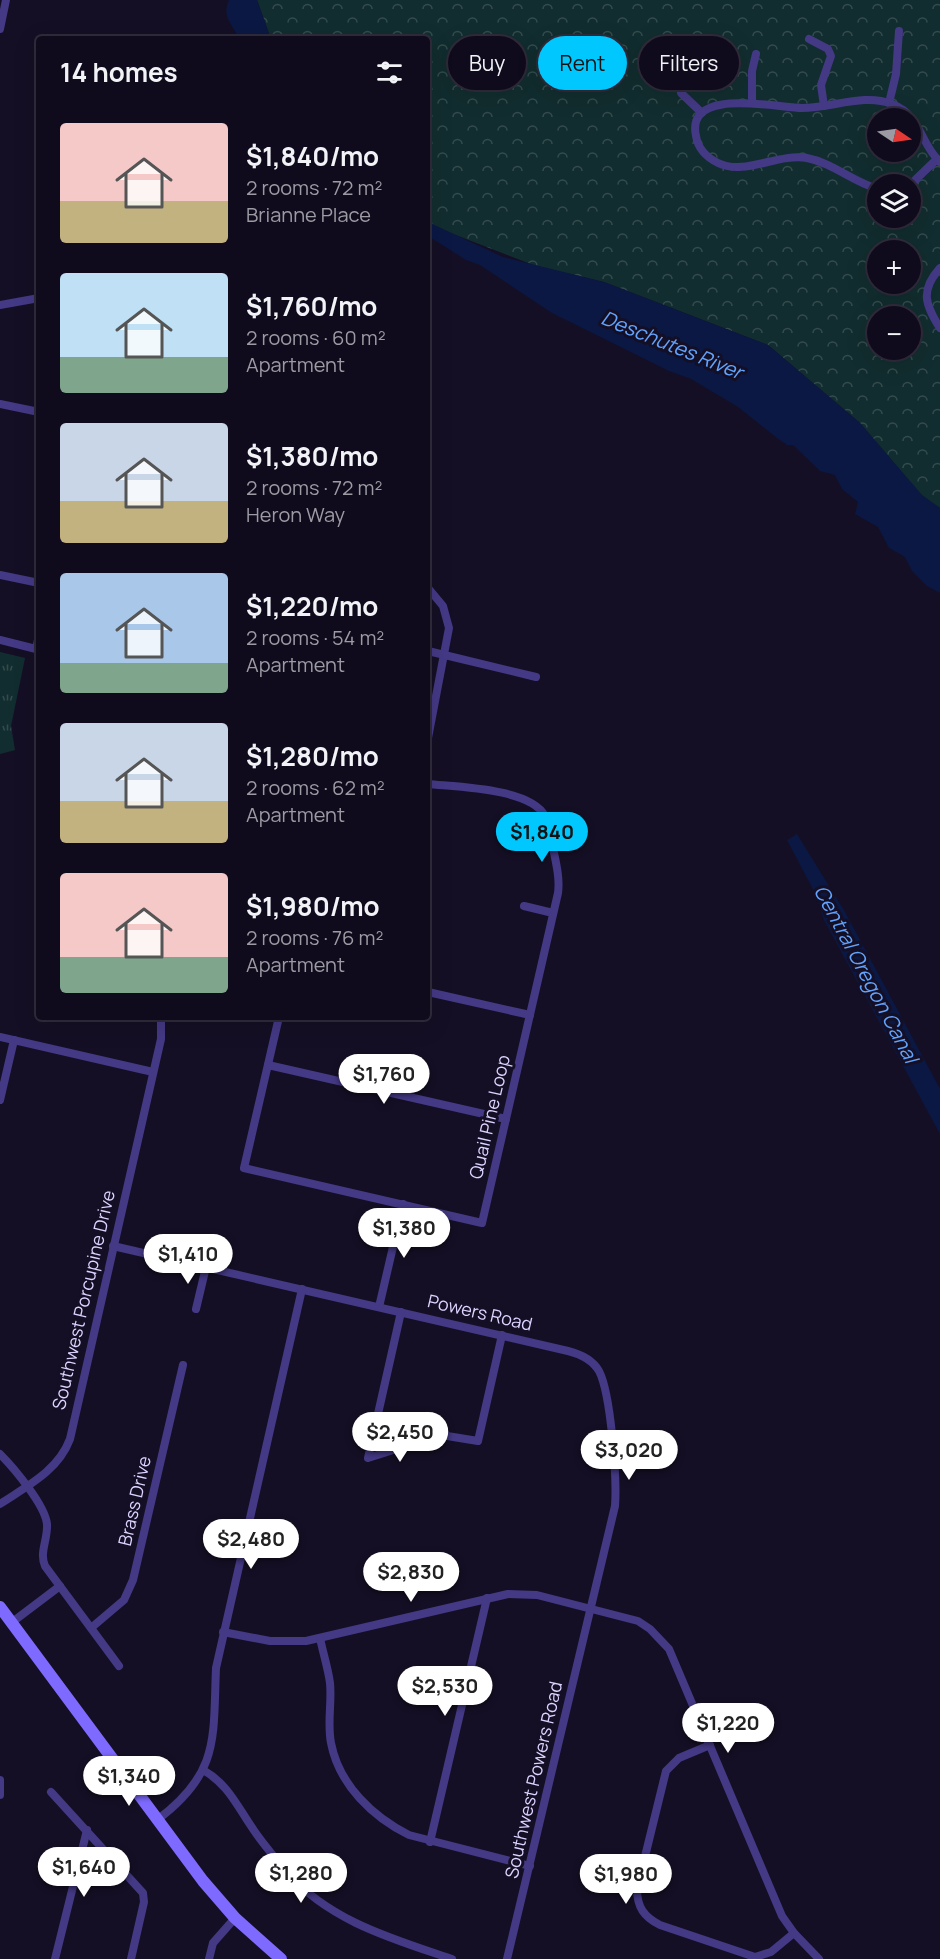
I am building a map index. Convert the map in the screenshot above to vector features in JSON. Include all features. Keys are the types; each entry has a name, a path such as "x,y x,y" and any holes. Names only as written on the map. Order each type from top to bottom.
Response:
{"main road":[{"path":"0,1607 203,1881 235,1918 281,1959"}],"street":[{"path":"0,29 6,0"},
{"path":"889,103 896,74 899,31"},
{"path":"809,39 828,49 831,56 821,85 824,106"},
{"path":"752,103 752,71 756,54"},
{"path":"681,90 702,113"},
{"path":"867,183 835,167 806,158 779,157 741,167 720,164 708,158 698,144 695,132 702,113 716,105 752,103 802,108 874,99 889,103 915,118 927,146 939,160 921,176"},
{"path":"940,268 929,280 927,296 933,317 940,328"},
{"path":"0,305 30,297 36,298"},
{"path":"0,404 36,411"},
{"path":"0,575 36,582"},
{"path":"430,590 443,606 450,628 430,729"},
{"path":"0,640 36,649"},
{"path":"430,651 536,677"},
{"name":"Quail Pine Loop","path":"278,1020 244,1168 482,1223 559,878 550,831 539,808 518,798 484,790 430,784"},
{"path":"524,906 553,913"},
{"path":"430,992 530,1015"},
{"name":"Southwest Porcupine Drive","path":"0,1504 52,1468 68,1445 161,1039 161,1020"},
{"path":"0,1037 153,1072"},
{"path":"0,1100 14,1040"},
{"path":"268,1065 506,1119"},
{"path":"379,1307 403,1204"},
{"name":"Powers Road","path":"113,1246 581,1355 598,1371 603,1384 616,1484 611,1528 592,1608"},
{"path":"196,1309 206,1267"},
{"path":"157,1820 185,1797 203,1770 214,1735 216,1668 223,1632 302,1289"},
{"path":"402,1312 368,1458 441,1435 478,1441 502,1335"},
{"name":"Brass Drive","path":"90,1628 124,1600 133,1580 183,1365"},
{"path":"0,1454 26,1486 44,1515 47,1528 43,1562 119,1666"},
{"path":"11,1623 60,1586"},
{"path":"223,1632 280,1642 320,1638 487,1598 523,1593 638,1621 660,1638 676,1663 782,1916 794,1933 819,1959"},
{"path":"430,1842 487,1598"},
{"name":"Southwest Powers Road","path":"507,1959 592,1608"},
{"path":"320,1638 330,1681 331,1744 344,1777 378,1816 393,1827 430,1842 530,1866"},
{"path":"710,1745 679,1758 666,1771 637,1889 640,1908 660,1925 747,1956 755,1957 771,1952 794,1933"},
{"path":"203,1770 227,1789 288,1874 315,1898 369,1929 452,1959"},
{"path":"0,1780 0,1795"},
{"path":"51,1792 143,1893 144,1902 131,1959"},
{"path":"56,1959 87,1830"},
{"path":"209,1959 213,1943 235,1918"}],"green space":[{"path":"257,0 940,0 940,508 922,496 860,423 768,345 604,282 536,266 430,225 430,36 270,36"},
{"path":"0,652 25,658 11,726 15,750 0,754"}],"water":[{"path":"229,0 257,0 270,36 237,36 227,16"},
{"name":"Deschutes River","path":"430,223 503,257 604,282 768,345 860,423 922,495 940,508 940,593 927,586 912,571 905,557 889,548 878,527 855,514 858,502 842,489 835,475 820,471 793,445 787,445 738,407 691,379 669,371 552,313 480,265 466,260 430,237"},
{"name":"Central Oregon Canal","path":"797,834 845,912 940,1089 940,1134 824,920 815,893 787,840"}]}
